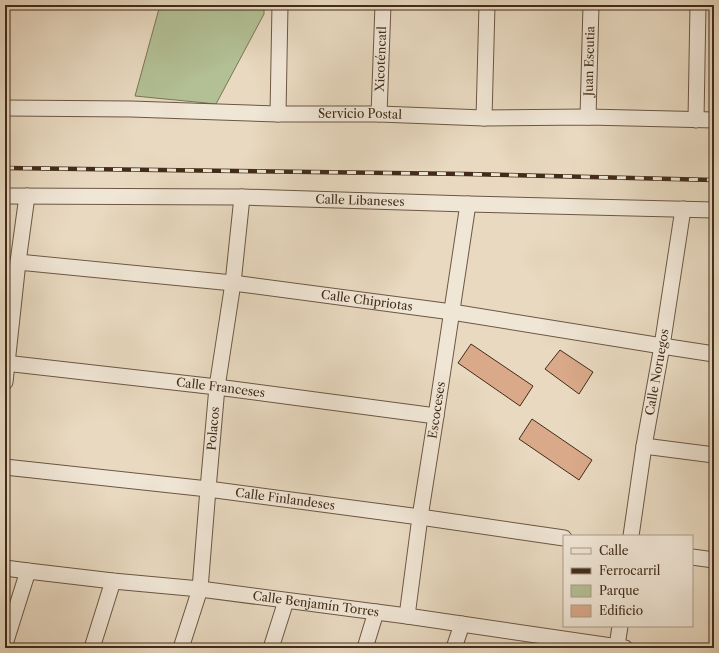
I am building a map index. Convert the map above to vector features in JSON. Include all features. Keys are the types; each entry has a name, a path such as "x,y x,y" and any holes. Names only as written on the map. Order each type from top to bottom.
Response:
{"street":[{"path":"278,114 280,5"},
{"name":"Xicoténcatl","path":"379,114 383,5"},
{"path":"484,118 487,5"},
{"name":"Juan Escutia","path":"588,117 591,5"},
{"path":"696,120 698,5"},
{"name":"Servicio Postal","path":"5,108 131,109 278,114 379,114 484,118 588,117 714,120"},
{"name":"Calle Libaneses","path":"5,196 242,197 714,210"},
{"path":"5,382 6,363 27,196"},
{"name":"Polacos","path":"182,648 200,589 217,387 233,283 242,197"},
{"name":"Escoceses","path":"407,616 420,517 468,204"},
{"name":"Calle Noruegos","path":"631,535 644,446 662,346 683,209"},
{"name":"Calle Chipriotas","path":"18,262 233,283 452,312 714,354"},
{"name":"Calle Franceses","path":"6,363 217,387 436,416"},
{"path":"644,446 714,455"},
{"name":"Calle Finlandeses","path":"5,467 208,489 563,538"},
{"path":"693,557 714,560"},
{"name":"Calle Benjamín Torres","path":"5,568 28,572 200,589 407,616 462,624 549,643 621,647"},
{"path":"5,644 28,572"},
{"path":"92,648 114,581"},
{"path":"271,648 286,601"},
{"path":"365,648 376,612"},
{"path":"454,648 462,624"},
{"path":"620,627 621,647"}],"green space":[{"path":"160,5 264,5 264,14 216,104 135,96"}],"building":[{"path":"471,344 533,386 520,406 458,363"},
{"path":"560,350 593,372 579,394 545,369"},
{"path":"532,419 592,460 579,480 519,439"}],"railway":[{"path":"5,168 466,174 714,180"}]}
